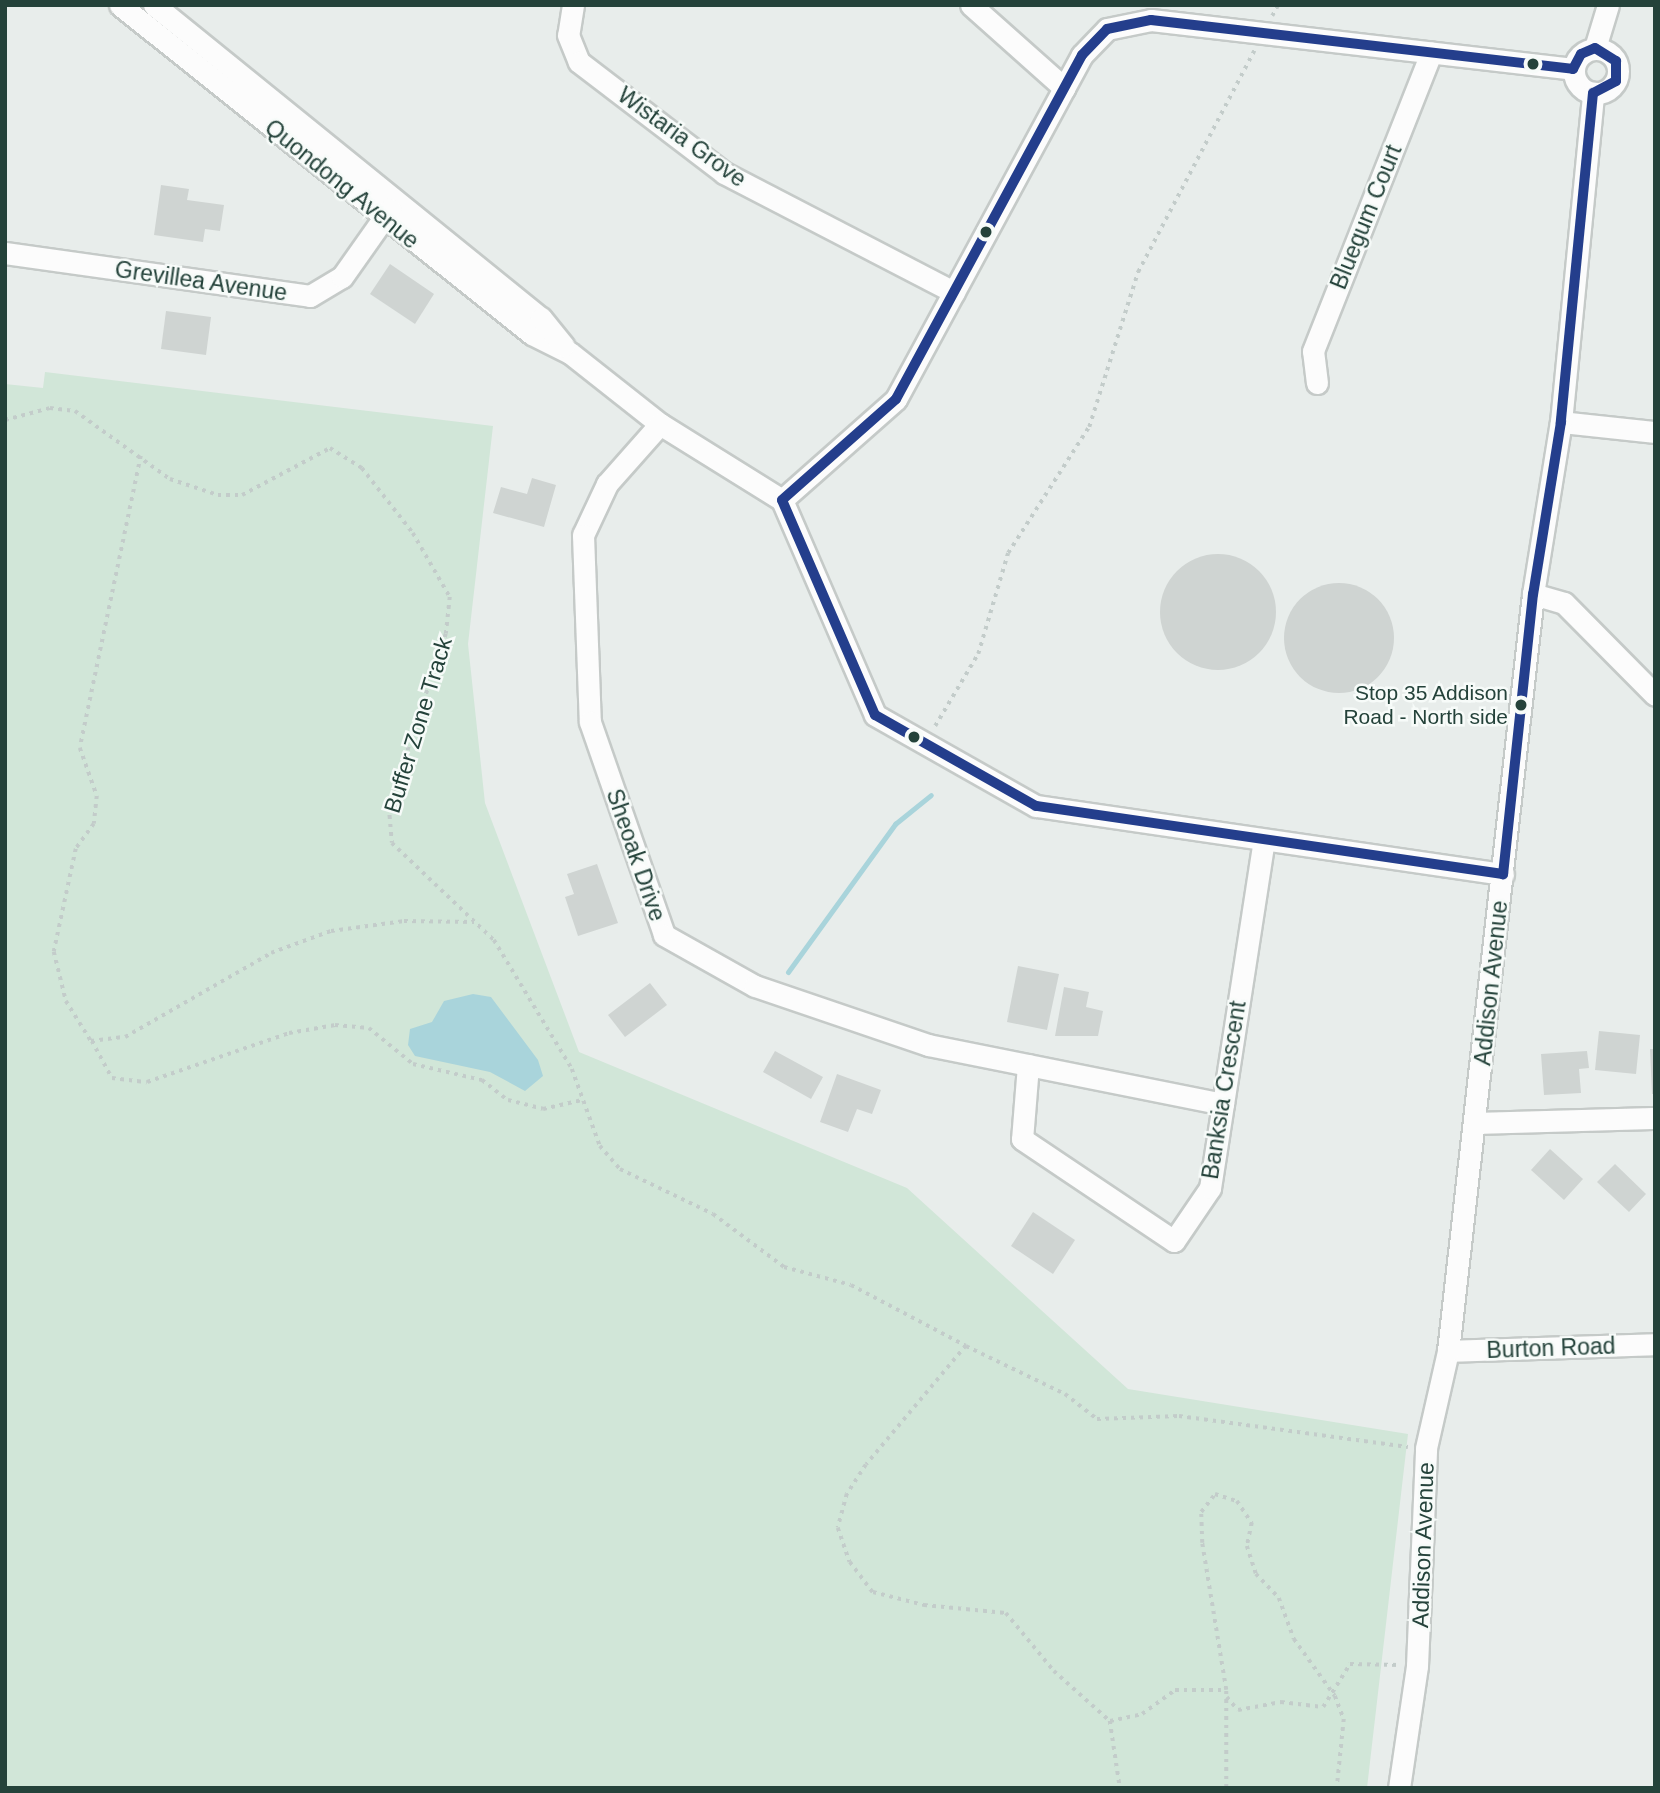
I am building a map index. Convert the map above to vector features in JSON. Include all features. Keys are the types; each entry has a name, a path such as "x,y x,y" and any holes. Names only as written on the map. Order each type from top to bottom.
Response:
{"street":[{"name":"Quondong Avenue","path":"120,5 389,210"},
{"name":"Quondong Avenue","path":"154,5 532,334 569,353 660,424 782,500"},
{"name":"Wistaria Grove","path":"573,5 568,35 579,62 724,173 954,292"},
{"path":"971,5 1064,88"},
{"path":"1595,48 1614,58 1618,74 1608,90 1592,93 1576,82 1573,69 1581,54 1595,48 1608,5"},
{"path":"1503,874 1036,806 875,715 782,500 896,398 1082,55 1107,29 1152,20 1573,69"},
{"name":"Bluegum Court","path":"1317,383 1313,351 1431,53"},
{"name":"Addison Avenue","path":"1399,1788 1417,1666 1426,1448 1448,1351 1476,1124 1533,594 1560,422 1592,93"},
{"name":"Grevillea Avenue","path":"5,253 310,296 342,277 389,210"},
{"path":"1560,422 1655,432"},
{"name":"Sheoak Drive","path":"660,424 607,484 583,535 590,722 664,935 755,986 928,1045 1223,1104"},
{"path":"1533,594 1564,603 1655,695"},
{"name":"Banksia Crescent","path":"1028,1065 1022,1139 1168,1243 1210,1188 1264,839"},
{"path":"1476,1124 1655,1118"},
{"name":"Burton Road","path":"1448,1351 1655,1344"}],"path":[{"path":"925,743 978,654 1008,553 1089,426 1138,272 1278,5"},
{"name":"Buffer Zone Track","path":"5,420 50,408 75,411 194,491 242,495 330,448 362,468 413,533 450,597 450,612 389,807 392,843 476,922 528,994 572,1069 581,1100 600,1146 642,1183 713,1214 784,1267 850,1286 915,1316 967,1346 1065,1394 1097,1419 1179,1416 1426,1448"},
{"path":"141,455 80,748 97,796 94,824 76,849 54,952 66,1001 112,1078 147,1082 289,1033 335,1025 369,1028 413,1063 482,1080 508,1100 543,1109 581,1100"},
{"path":"92,1041 125,1037 271,953 331,930 404,920 476,922"},
{"path":"967,1346 847,1493 838,1528 850,1562 873,1592 924,1605 1006,1613 1054,1671 1110,1721 1120,1788"},
{"path":"1336,1788 1344,1719 1335,1696 1294,1639 1279,1598 1256,1574 1247,1546 1252,1523 1237,1501 1215,1494 1201,1512 1202,1543 1229,1704 1245,1711 1281,1702 1323,1707 1335,1696 1350,1664 1417,1666"},
{"path":"1110,1721 1142,1714 1175,1690 1226,1690"},
{"path":"1226,1690 1226,1788"}],"green space":[{"path":"45,372 493,426 468,644 485,803 579,1052 907,1188 1128,1389 1408,1434 1367,1788 5,1788 5,384 43,388"}],"water":[{"path":"473,994 491,997 538,1060 543,1076 525,1091 490,1072 415,1056 408,1045 410,1029 432,1022 444,1001"}],"building":[{"path":"161,185 189,189 187,200 224,205 220,231 205,229 203,242 154,235"},
{"path":"390,264 434,294 415,324 370,294"},
{"path":"166,311 211,317 206,355 161,349"},
{"path":"532,478 556,485 544,527 493,513 501,487 527,494"},
{"path":"1218,554 1240,558 1259,571 1272,590 1276,612 1272,634 1259,653 1240,666 1218,670 1196,666 1177,653 1164,634 1160,612 1164,590 1177,571 1196,558"},
{"path":"1339,583 1360,587 1378,599 1390,617 1394,638 1390,659 1378,677 1360,689 1339,693 1318,689 1300,677 1288,659 1284,638 1288,617 1300,599 1318,587"},
{"path":"597,864 618,923 578,936 565,897 574,894 567,874"},
{"path":"1018,966 1059,974 1047,1030 1007,1022"},
{"path":"650,983 667,1005 625,1037 608,1015"},
{"path":"1064,987 1089,992 1086,1007 1103,1011 1098,1036 1055,1036"},
{"path":"1599,1031 1640,1035 1636,1074 1595,1070"},
{"path":"1650,1049 1655,1049 1655,1094 1652,1094"},
{"path":"775,1051 823,1077 811,1099 763,1072"},
{"path":"1587,1051 1589,1068 1579,1069 1581,1093 1544,1095 1541,1054"},
{"path":"837,1074 881,1090 872,1114 857,1109 848,1132 820,1122"},
{"path":"1550,1149 1583,1179 1564,1200 1531,1170"},
{"path":"1615,1164 1646,1194 1629,1212 1597,1182"},
{"path":"1033,1212 1075,1240 1053,1274 1011,1246"}],"waterway":[{"path":"788,972 895,824 931,795"}],"transit line":[{"path":"1151,20 1573,69 1581,54 1595,48 1616,61 1616,81 1593,93 1561,422 1533,594 1503,874 1036,806 875,715 782,500 896,399 1082,55 1107,29 1151,20"}],"place":[{"name":"Stop 35 Addison Road - North side","path":"1521,705"}]}
